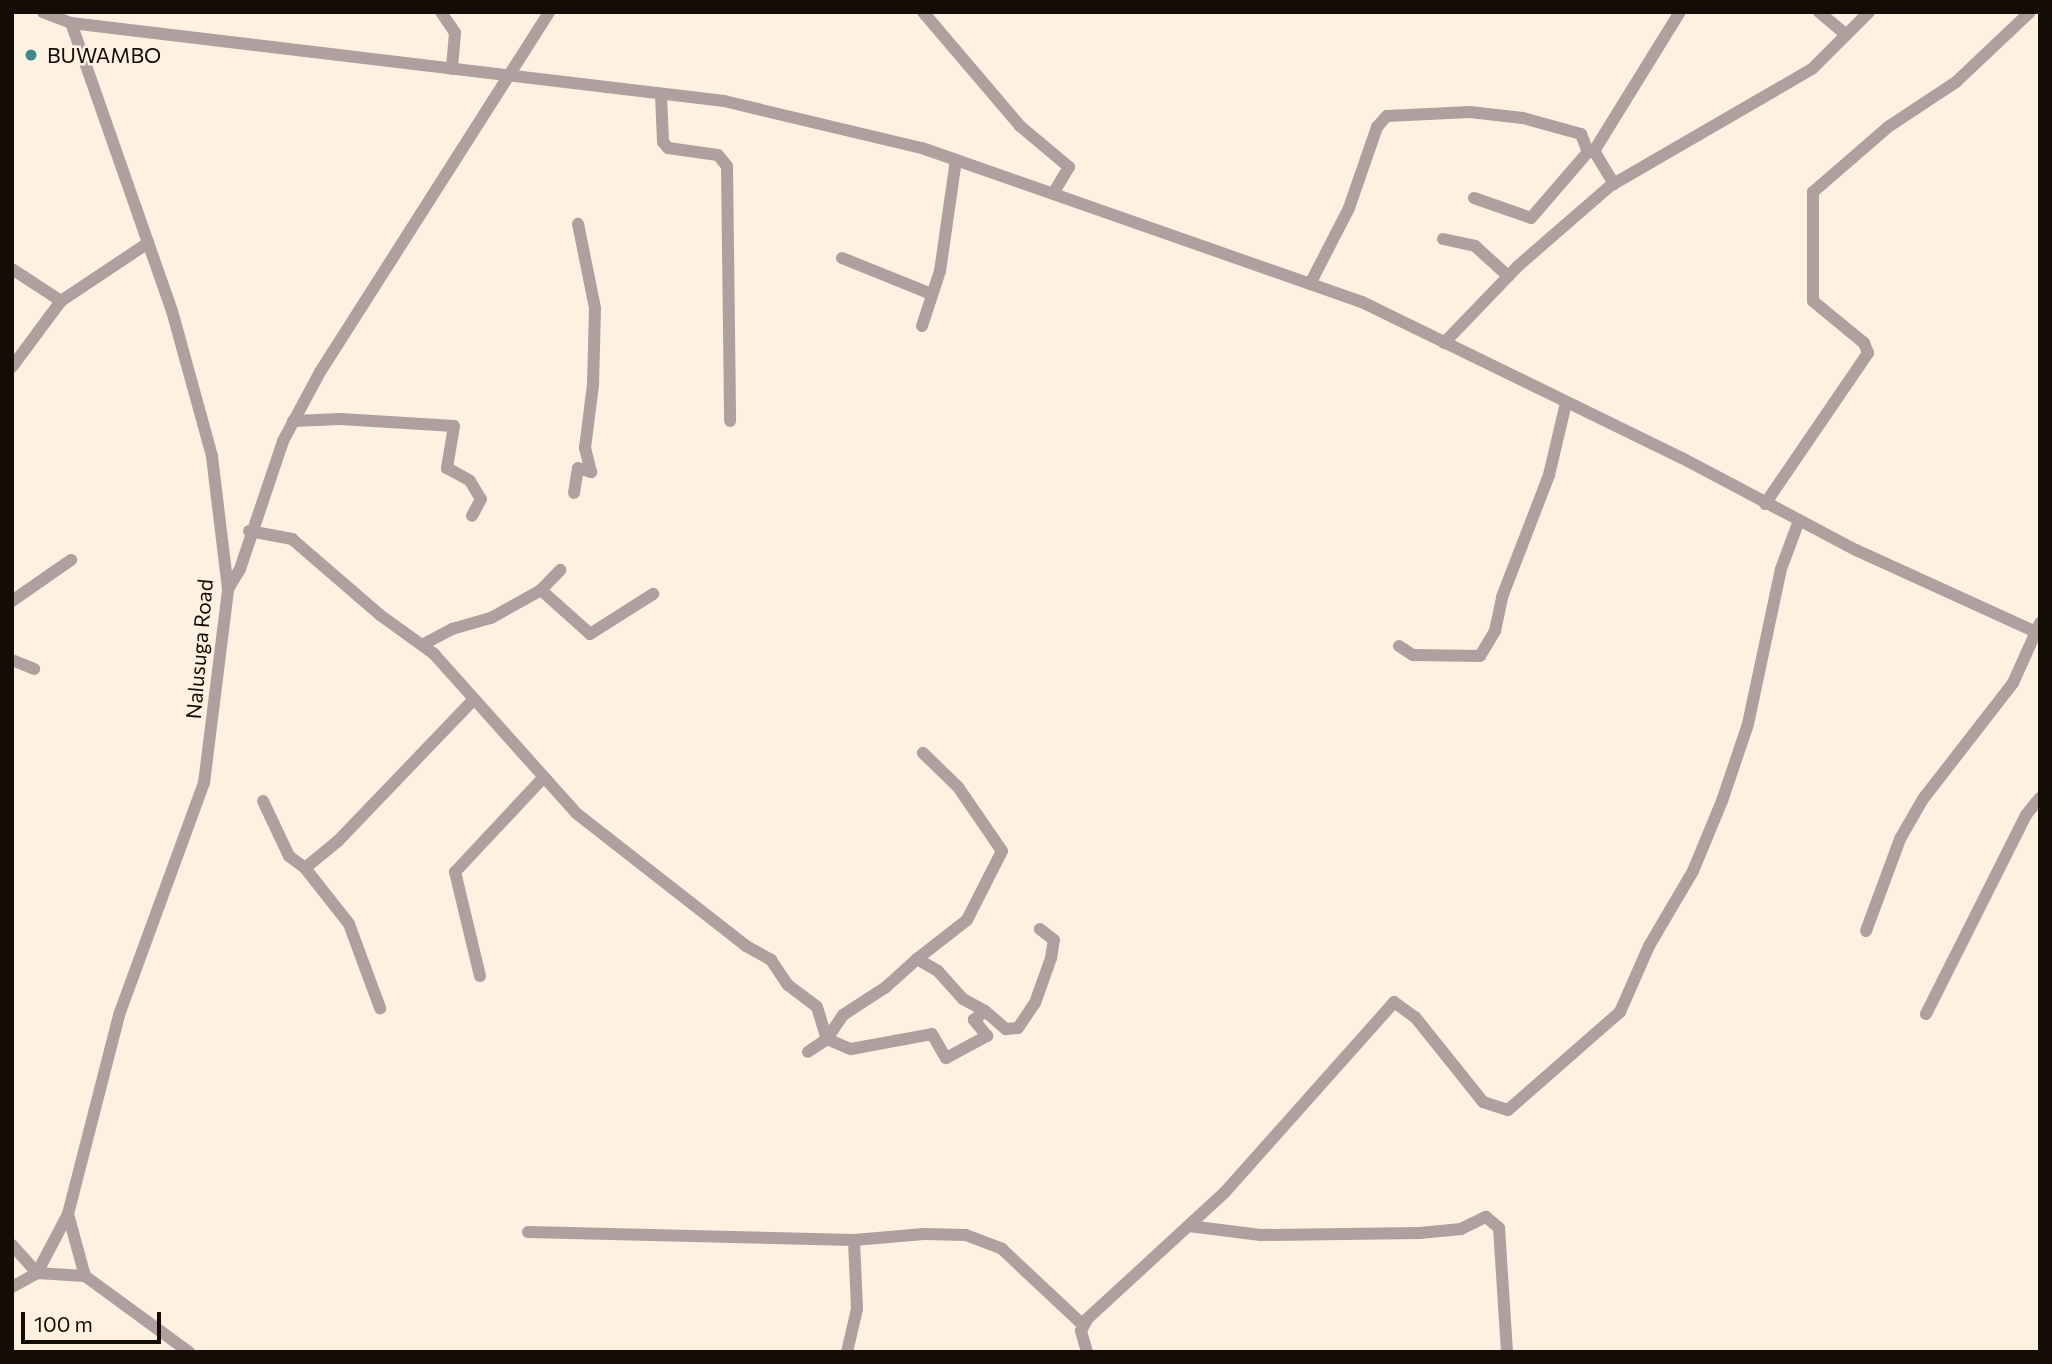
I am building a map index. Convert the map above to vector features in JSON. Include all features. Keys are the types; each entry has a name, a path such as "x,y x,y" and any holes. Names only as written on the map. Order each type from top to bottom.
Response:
{"street":[{"path":"43,12 71,23 724,102 956,160 1362,302 1765,504 2039,630 2013,682 1923,799 1900,839 1866,931"},
{"path":"441,12 455,33 452,69"},
{"path":"228,589 240,569 249,531 293,421 363,298 549,12"},
{"path":"923,12 1020,126 1069,167 1054,194"},
{"path":"1474,198 1531,218 1591,152 1680,12"},
{"path":"1819,12 1844,33"},
{"path":"1444,343 1508,276 1614,184 1812,69 1834,50 1844,33 1869,12"},
{"path":"1765,504 1868,352 1864,343 1814,301 1813,192 1888,127 1956,82 2030,12"},
{"name":"Nalusuga Road","path":"37,1273 68,1214 120,1015 204,783 228,589 212,456 172,311 71,23"},
{"path":"661,94 663,142 668,148 718,155 727,166 730,421"},
{"path":"1311,284 1349,208 1377,127 1387,116 1470,112 1523,118 1581,134 1614,184"},
{"path":"922,326 929,293 940,271 956,160"},
{"path":"574,493 578,468 591,472 585,448 595,308 578,224"},
{"path":"1443,239 1475,246 1508,276"},
{"path":"12,367 61,301 148,243"},
{"path":"842,258 929,293"},
{"path":"12,269 61,301"},
{"path":"1399,646 1413,655 1480,656 1495,631 1502,597 1549,475 1566,402"},
{"path":"293,421 341,419 454,426 447,468 470,481 481,499 472,516"},
{"path":"1083,1325 1189,1226 1265,1149 1394,1002 1415,1017 1483,1102 1508,1110 1620,1012 1649,946 1693,871 1722,801 1748,724 1780,569 1797,526"},
{"path":"249,531 292,539 450,668 473,700 576,813 746,946 771,960 788,985 817,1007 827,1039"},
{"path":"12,601 71,560"},
{"path":"422,645 452,629 491,618 541,590 560,570"},
{"path":"541,590 590,634 653,594"},
{"path":"12,660 34,669"},
{"path":"305,869 338,841 473,700"},
{"path":"808,1052 827,1039 843,1015 886,987 967,920 1002,851 958,787 923,753"},
{"path":"480,976 455,872 543,778"},
{"path":"1926,1014 2026,815 2040,798"},
{"path":"263,801 289,856 305,869 349,924 380,1008"},
{"path":"917,959 938,971 963,999 985,1010 1006,1029 1018,1028 1035,1003 1051,958 1054,940 1040,929"},
{"path":"827,1039 851,1049 932,1034 946,1058 987,1036 974,1020 985,1010"},
{"path":"68,1214 85,1276"},
{"path":"1189,1226 1260,1235 1420,1233 1461,1229 1486,1217 1500,1228 1507,1352"},
{"path":"528,1232 854,1240 924,1234 966,1236 1002,1248 1083,1325 1087,1352"},
{"path":"847,1352 856,1308 854,1240"},
{"path":"12,1245 37,1273"},
{"path":"12,1287 37,1273 85,1276 189,1352"}],"place":[{"name":"BUWAMBO","path":"31,55"}]}
